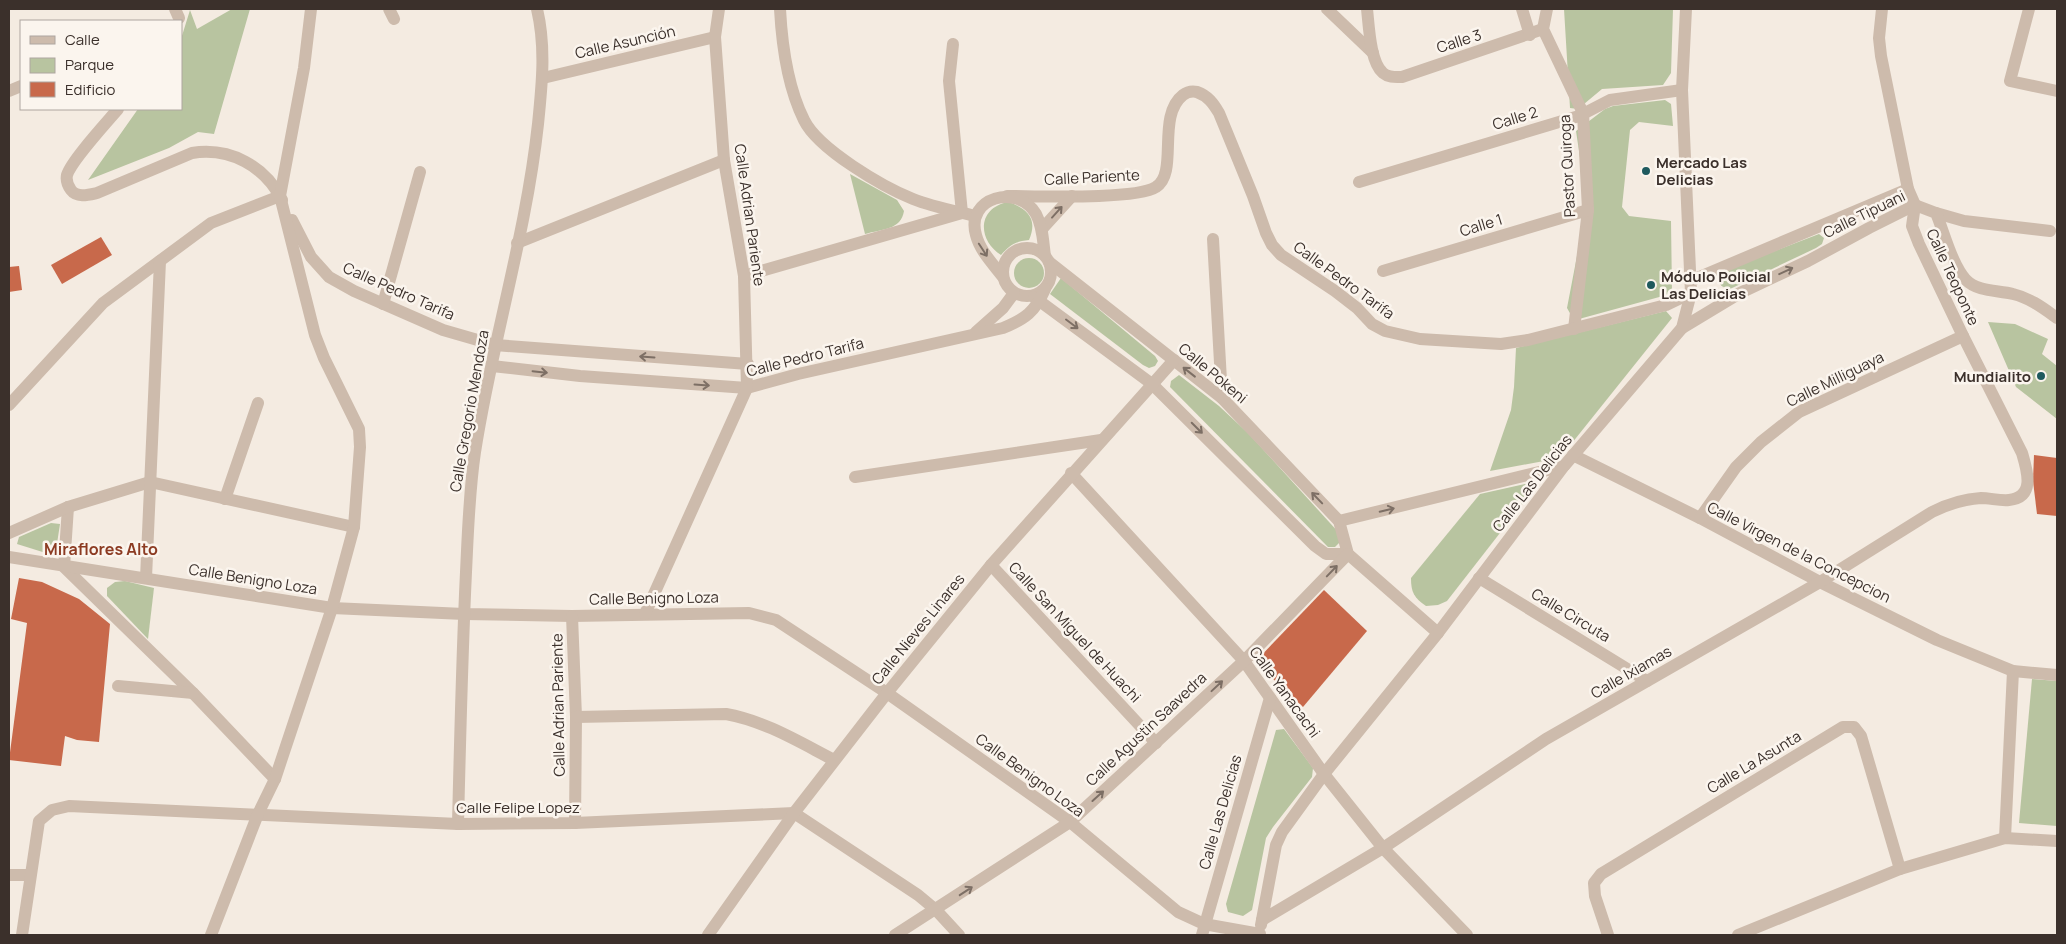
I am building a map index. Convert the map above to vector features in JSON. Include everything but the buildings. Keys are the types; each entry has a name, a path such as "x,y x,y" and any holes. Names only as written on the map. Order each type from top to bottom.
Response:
{"street":[{"path":"211,935 258,814 275,779 332,608 354,527 360,447 359,429 324,358 315,335 280,196 304,68 311,9"},
{"name":"Calle Gregorio Mendoza","path":"458,824 464,614 470,491 475,452 533,166 543,78 541,26 537,9"},
{"name":"Calle Adrian Pariente","path":"645,614 747,388 748,364 744,276 724,160 715,37 719,9"},
{"path":"780,9 786,66 794,95 804,121 822,143 847,162 913,199 975,216"},
{"path":"1327,9 1373,54"},
{"path":"1367,9 1373,54"},
{"path":"1522,9 1530,35"},
{"path":"1543,30 1547,9"},
{"name":"Calle Las Delicias","path":"1260,934 1276,845 1282,832 1324,774 1438,633 1564,466 1682,328 1690,287 1682,90 1686,9"},
{"name":"Calle Teoponte","path":"1882,9 1879,38 1881,56 1908,189 1915,205 1912,226 1962,336 2022,453 2029,479 2027,488"},
{"path":"2029,9 2010,81 2057,91"},
{"name":"Calle 3","path":"1373,54 1377,65 1384,74 1392,77 1402,77 1543,30"},
{"name":"Pastor Quiroga","path":"1543,30 1583,113 1588,210 1574,329"},
{"name":"Calle Asunción","path":"543,78 715,37"},
{"path":"952,44 949,81 962,213"},
{"name":"Calle 2","path":"1359,182 1583,113 1610,100 1682,90"},
{"name":"Calle Pedro Tarifa","path":"1194,91 1204,94 1213,102 1219,112 1272,245 1281,255 1335,290 1357,308 1372,324 1397,335 1420,339 1501,344 1528,340 1666,305 1690,287"},
{"name":"Calle Pariente","path":"1007,196 1072,196 1140,192 1156,188 1161,183 1166,168 1169,122 1172,110 1186,92 1194,91"},
{"name":"Calle Pedro Tarifa","path":"117,110 79,156 67,175 68,186 74,193 85,196 97,193 192,153 207,151 230,155 260,170 280,196 311,257 329,277 354,291 443,330 496,345 748,364"},
{"path":"517,243 724,160"},
{"path":"383,304 420,172"},
{"name":"Calle Tipuani","path":"1690,287 1908,189"},
{"path":"9,405 103,302 211,223 280,196"},
{"path":"1039,295 1051,276 1042,229 1036,214 1022,200 1007,196 987,202 975,216 975,232 978,241 1014,293 1019,296 1039,295 1152,384 1314,546 1326,554 1348,554 1438,633"},
{"path":"1042,229 1072,196"},
{"name":"Calle Tipuani","path":"1682,328 1740,293 1808,261 1915,205 1964,221 2050,231"},
{"name":"Calle 1","path":"1383,271 1588,210"},
{"path":"744,276 962,213"},
{"path":"1936,213 1960,271 1967,281 1985,289 2013,294 2029,300 2057,318"},
{"path":"1213,239 1222,398"},
{"path":"1003,276 1006,261 1018,250 1034,249 1047,259"},
{"name":"Calle Pokeni","path":"1047,259 1222,398 1339,521 1348,554"},
{"path":"146,578 160,261"},
{"name":"Calle Pedro Tarifa","path":"974,333 1004,308 1014,293"},
{"name":"Calle Pedro Tarifa","path":"492,366 580,376 747,388 798,374 1003,328 1022,320 1039,295"},
{"name":"Calle Milliguaya","path":"1700,518 1736,467 1761,442 1799,412 1962,336"},
{"name":"Calle Nieves Linares","path":"708,935 794,813 887,693 991,565 1071,473 1174,360"},
{"path":"225,498 258,403"},
{"path":"855,478 1101,440"},
{"name":"Calle Virgen de la Concepcion","path":"1573,455 1937,640 2013,671 2057,675"},
{"path":"1339,521 1564,466"},
{"name":"Calle Yanacachi","path":"1071,473 1244,661 1324,774 1383,848 1467,935"},
{"path":"9,533 68,507 150,482 354,527"},
{"name":"Calle Ixiamas","path":"1262,920 1383,848 1546,739 1820,582 1947,504 1976,499 2008,500 2023,494 2027,488"},
{"path":"68,507 64,567 193,693 275,779"},
{"name":"Calle Agustin Saavedra","path":"895,935 1070,822 1244,661 1348,554"},
{"name":"Calle Benigno Loza","path":"9,557 332,608 464,614 572,616 749,613 770,618 776,620 887,693 1070,822 1178,912 1203,930"},
{"name":"Calle San Miguel de Huachi","path":"991,565 1156,743"},
{"name":"Calle Circuta","path":"1479,578 1647,681"},
{"name":"Calle Adrian Pariente","path":"572,616 576,717 575,823"},
{"path":"2005,838 2013,671"},
{"path":"118,686 193,693"},
{"name":"Calle Las Delicias","path":"1203,930 1270,698"},
{"path":"576,717 726,714 748,718 765,724 834,760"},
{"name":"Calle La Asunta","path":"1608,935 1595,896 1594,883 1601,874 1843,727 1854,727 1861,736 1900,869"},
{"name":"Calle Felipe Lopez","path":"30,874 39,821 52,810 69,806 458,824 575,823 794,813"},
{"path":"794,813 918,895 936,910 959,935"},
{"path":"1738,935 1900,869 2005,838 2057,841"},
{"path":"9,875 30,874 22,935"},
{"path":"1203,930 1260,934"}],"green space":[{"path":"232,9 250,9 214,134 198,132 169,148 88,180 137,110 182,110 182,36 190,10 197,29"},
{"path":"1564,9 1673,9 1671,73 1663,85 1602,89 1578,109 1570,108"},
{"path":"1665,100 1671,104 1673,126 1639,122 1630,130 1622,207 1629,216 1671,221 1672,292 1579,319 1571,315 1567,308 1587,204 1576,131 1605,109 1613,106"},
{"path":"850,174 897,200 904,211 899,222 890,228 865,234"},
{"path":"1009,202 1021,208 1030,216 1032,233 1029,240 1014,244 1001,255 993,249 988,241 984,225 986,217 991,210 998,205"},
{"path":"1819,234 1824,238 1822,244 1816,248 1730,289 1720,284 1718,277 1723,271"},
{"path":"1029,258 1040,262 1044,273 1040,284 1029,288 1018,284 1014,273 1018,262"},
{"path":"1061,278 1155,356 1158,361 1155,366 1149,368 1143,365 1050,294"},
{"path":"1666,311 1672,318 1560,458 1490,471 1511,410 1516,348"},
{"path":"1988,322 2015,324 2048,339 2042,354 2057,366 2057,419 2016,387"},
{"path":"1179,375 1219,406 1249,434 1340,534 1340,542 1335,547 1328,547 1170,387 1171,381"},
{"path":"1534,482 1535,488 1447,601 1438,605 1426,606 1419,600 1414,594 1411,578 1480,494"},
{"path":"51,523 60,524 56,550 49,554 17,544 19,537"},
{"path":"125,581 154,588 148,639 107,596 107,588 115,582"},
{"path":"2032,679 2057,681 2057,826 2019,823"},
{"path":"1284,729 1313,768 1312,777 1266,838 1252,910 1243,916 1228,912 1226,904 1276,730"}],"place":[{"name":"Mercado Las Delicias","path":"1646,171"},
{"name":"Módulo Policial Las Delicias","path":"1651,285"},
{"name":"Mundialito","path":"2041,376"}],"district":[{"name":"Miraflores Alto","path":"101,549"}]}
